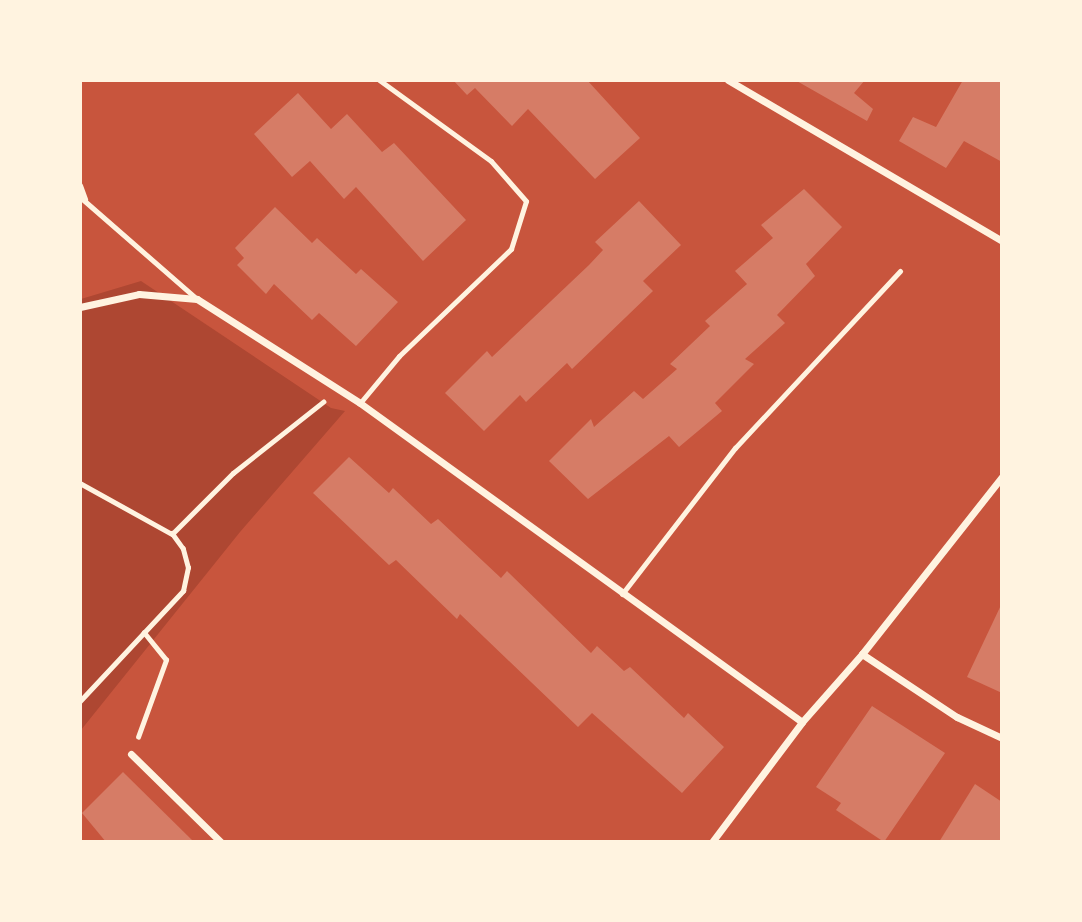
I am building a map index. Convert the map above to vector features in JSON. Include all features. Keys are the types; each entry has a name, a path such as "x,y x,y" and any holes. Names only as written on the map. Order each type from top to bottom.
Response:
{"street":[{"path":"728,80 1002,241"},
{"path":"80,307 139,294 197,299 359,402 802,722"},
{"path":"712,842 802,722 862,654 1002,477"},
{"path":"862,654 957,717 1002,738"},
{"path":"131,754 221,842"}],"lane":[{"path":"359,402 399,356 511,249 526,201 491,161 379,80"},
{"path":"80,185 86,202"},
{"path":"80,197 197,299"},
{"path":"622,594 735,449 900,271"}],"path":[{"path":"172,534 233,473 312,415 335,388"},
{"path":"80,483 172,534 183,549 188,568 183,591 80,701"},
{"path":"131,754 166,660 144,633"}],"shaded area":[{"path":"141,281 331,408 345,411 240,532 81,730 81,299"}],"building":[{"path":"453,80 587,80 640,138 595,179 528,109 512,126 475,88 467,95"},
{"path":"795,80 865,80 854,93 873,109 867,121"},
{"path":"963,80 1002,80 1002,162 964,141 946,168 899,141 913,117 936,127"},
{"path":"298,93 331,129 347,114 382,152 394,143 466,220 423,261 356,187 344,199 310,161 292,177 254,134"},
{"path":"804,189 842,227 806,264 815,276 777,315 785,323 745,359 754,364 715,403 722,411 679,447 669,436 588,499 549,461 591,419 594,427 634,391 643,399 677,369 670,364 710,326 705,321 747,284 735,271 773,238 761,225"},
{"path":"639,201 681,245 643,281 653,291 572,369 567,363 526,402 520,395 484,431 445,393 487,351 492,357 589,265 603,250 595,242"},
{"path":"275,207 312,243 317,238 356,274 361,269 398,302 356,346 319,313 312,320 274,284 266,294 237,265 244,258 235,248"},
{"path":"349,457 389,493 393,488 431,524 438,519 501,578 507,571 591,653 597,646 624,671 630,667 684,718 688,713 724,747 682,793 592,713 578,727 460,614 457,619 396,560 389,565 313,493"},
{"path":"1002,603 1002,693 967,677"},
{"path":"872,706 945,753 884,842 836,810 841,803 816,787"},
{"path":"123,772 194,842 106,842 82,813"},
{"path":"975,784 1002,802 1002,842 939,842"}]}
